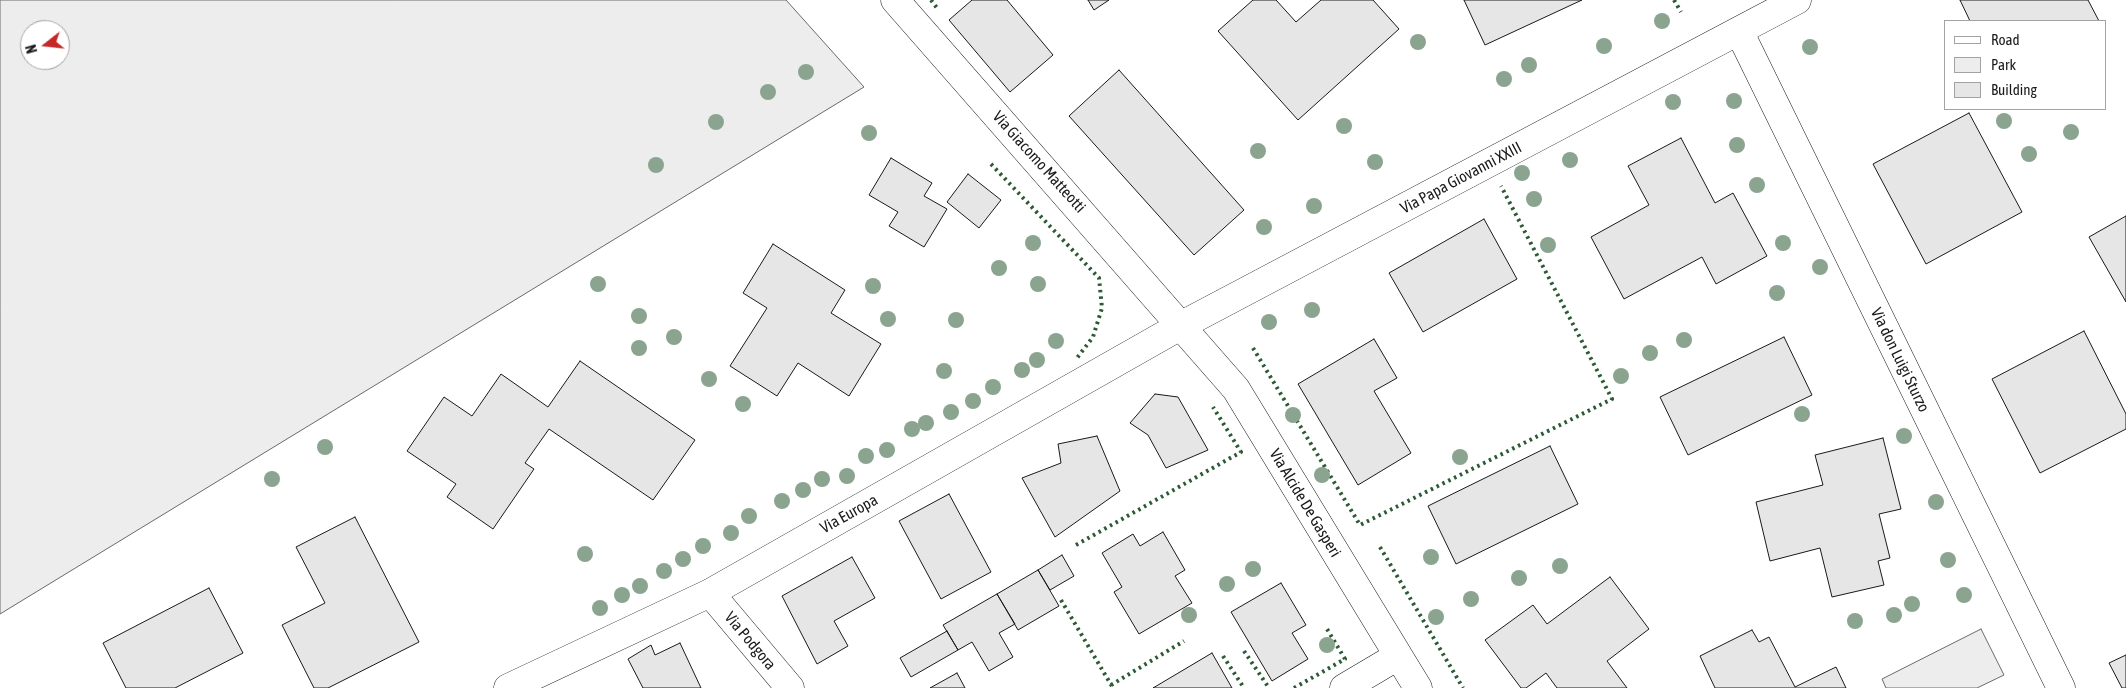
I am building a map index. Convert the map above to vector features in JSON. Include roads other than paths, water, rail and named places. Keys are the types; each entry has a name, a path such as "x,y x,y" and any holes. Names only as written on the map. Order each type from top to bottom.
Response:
{"street":[{"name":"Via Giacomo Matteotti","path":"895,0 1182,325"},
{"name":"Via Papa Giovanni XXIII","path":"1182,325 1797,0"},
{"name":"Via don Luigi Sturzo","path":"1739,31 2061,688"},
{"name":"Via Europa","path":"508,688 710,593 1182,325"},
{"name":"Via Alcide De Gasperi","path":"1182,325 1236,389 1418,688"},
{"name":"Via Podgora","path":"710,593 790,688"},
{"path":"1344,688 1398,656"}]}
